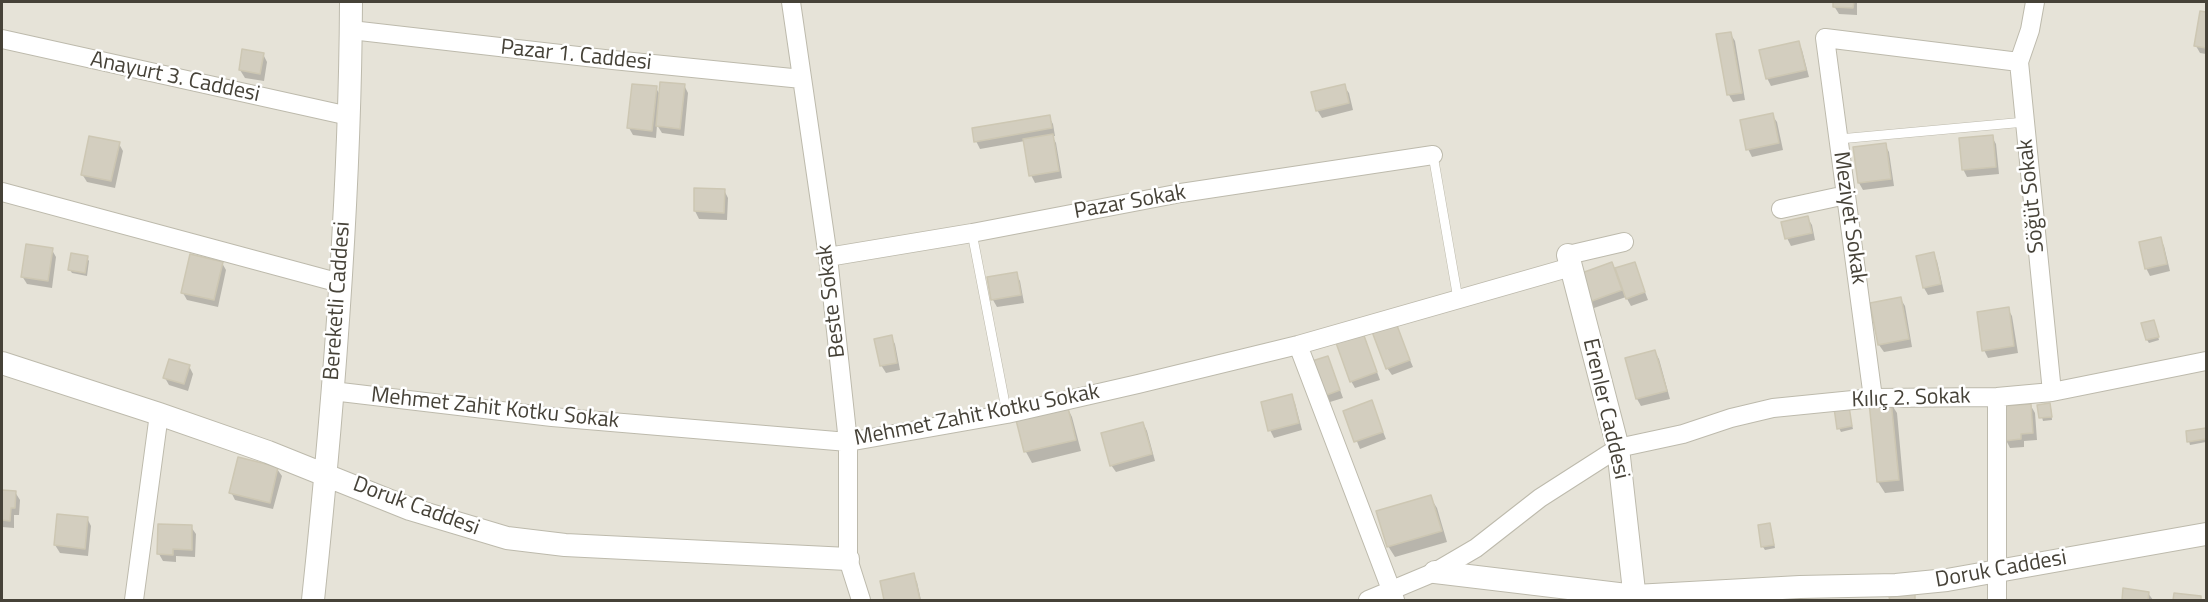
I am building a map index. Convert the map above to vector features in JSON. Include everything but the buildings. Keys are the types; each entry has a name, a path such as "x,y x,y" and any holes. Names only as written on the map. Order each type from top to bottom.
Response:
{"street":[{"name":"Bereketli Caddesi","path":"313,600 327,475 340,283 349,116 351,2"},
{"name":"Beste Sokak","path":"791,2 828,257 848,442 849,559 861,600"},
{"name":"Söğüt Sokak","path":"2035,2 2031,30 2019,62 2052,392"},
{"name":"Pazar 1. Caddesi","path":"351,30 802,79"},
{"name":"Meziyet Sokak","path":"1873,398 1825,38 2019,62"},
{"name":"Anayurt 3. Caddesi","path":"2,39 349,116"},
{"name":"Pazar Sokak","path":"828,257 1181,193 1433,155"},
{"path":"2,192 340,283"},
{"path":"1781,209 1846,195"},
{"name":"Mehmet Zahit Kotku Sokak","path":"333,392 552,417 848,442 1007,414 1298,345 1458,299 1624,242"},
{"name":"Erenler Caddesi","path":"1570,261 1618,448 1635,598"},
{"path":"1298,345 1394,596"},
{"name":"Kılıç 2. Sokak","path":"1618,448 1683,434 1731,418 1773,408 1873,398 1997,397 2052,392 2206,361"},
{"name":"Doruk Caddesi","path":"2,363 159,414 327,475 411,509 507,538 565,545 849,559"},
{"path":"1996,600 1997,397"},
{"path":"134,600 159,414"},
{"path":"1368,600 1394,596 1476,548 1548,493 1618,448"},
{"name":"Doruk Caddesi","path":"1435,572 1635,598 1800,587 1896,585 1947,580 2206,534"}],"lane":[{"path":"1839,139 2025,123"},
{"path":"1433,155 1458,299"},
{"path":"972,232 1007,414"}],"shaded area":[{"path":"2,2 2206,2 2206,600 2,600"}]}
